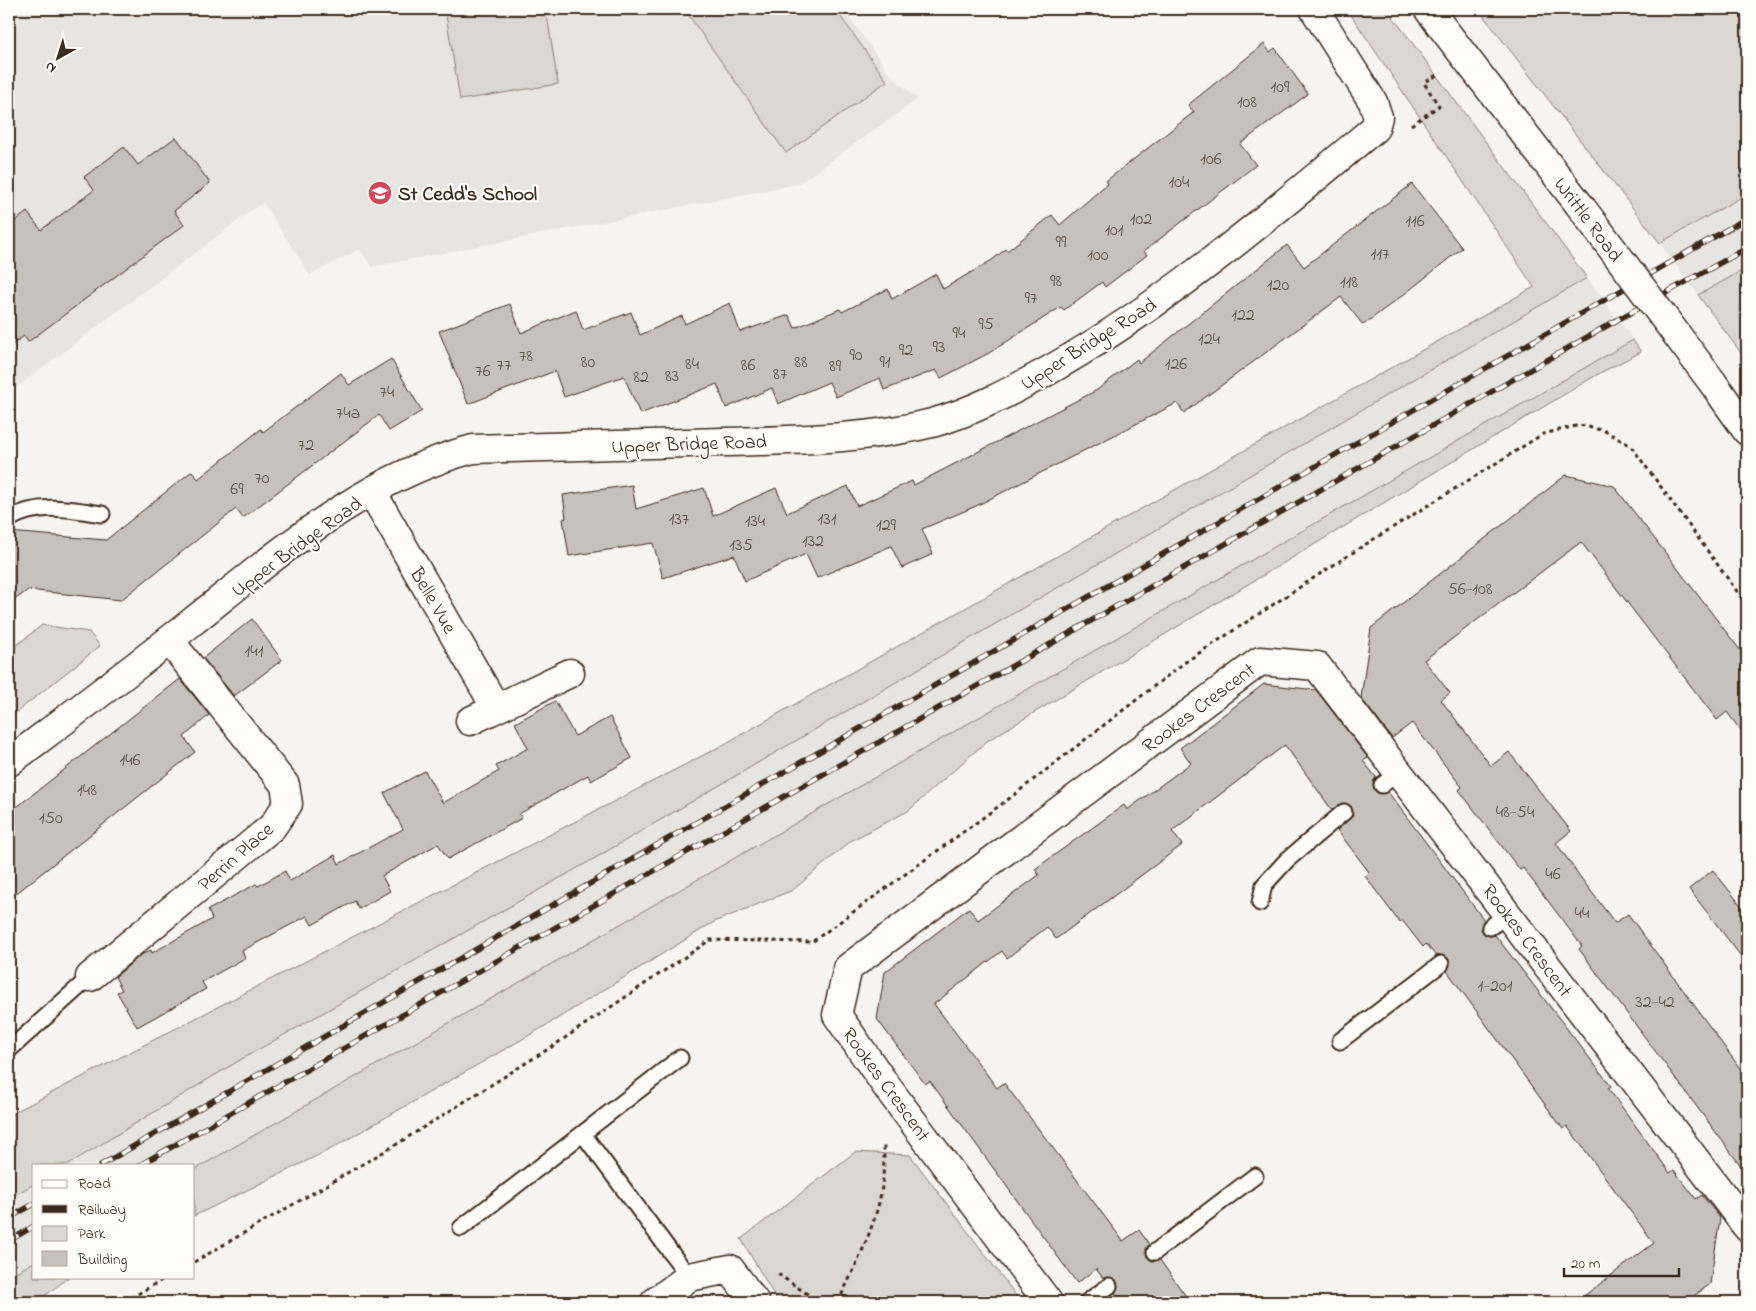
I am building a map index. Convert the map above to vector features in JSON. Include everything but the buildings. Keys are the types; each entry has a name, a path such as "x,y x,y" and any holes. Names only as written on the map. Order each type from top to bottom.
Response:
{"street":[{"name":"Upper Bridge Road","path":"9,762 170,640 281,552 335,514 408,471 441,458 473,449 831,439 893,432 935,422 1006,394 1082,352 1144,310 1234,242 1375,128 1378,117 1373,102 1314,9"},
{"name":"Writtle Road","path":"1428,9 1581,207 1747,431"},
{"name":"Belle Vue","path":"372,492 496,708"},
{"name":"Perrin Place","path":"90,977 272,827 288,804 285,785 170,640"},
{"name":"Rookes Crescent","path":"1048,1302 887,1087 837,1015 848,968 1260,661 1317,666 1390,779 1499,921 1747,1227"},
{"path":"470,721 570,674"},
{"path":"655,1302 689,1277 730,1269 755,1302"}],"lane":[{"path":"9,519 41,508 63,508 102,514"},
{"path":"1260,903 1264,885 1286,860 1344,812"},
{"path":"1340,1041 1441,964"},
{"path":"9,1050 90,977"},
{"path":"461,1228 680,1058"},
{"path":"583,1134 689,1277"},
{"path":"1155,1252 1255,1176"},
{"path":"1087,1302 1109,1286"}],"path":[{"path":"1407,127 1439,106 1424,84 1465,57"},
{"path":"195,1261 405,1139 553,1046 710,940 812,942 1010,798 1184,664 1358,548 1543,434 1580,426 1605,431 1631,446 1747,606"},
{"path":"838,1302 862,1250 878,1205 882,1186 884,1140"},
{"path":"124,1302 165,1278"},
{"path":"1342,1302 1344,1295"}],"shaded area":[{"name":"St Cedd's School","path":"9,9 844,9 891,76 918,99 798,184 372,267 360,249 310,275 263,202 9,393"},
{"path":"1747,194 1747,268 1698,295 1660,243"},
{"path":"1587,278 1633,340 195,1169 195,1164 69,1164 240,1060 597,857"},
{"path":"32,1185 32,1263 9,1276 9,1198"}],"green space":[{"path":"445,9 546,9 558,84 460,100"},
{"path":"684,9 835,9 887,81 786,153"},
{"path":"1347,9 1387,9 1587,278 597,857 240,1060 69,1164 32,1164 32,1185 9,1198 9,1115 721,746 1534,287"},
{"path":"1478,9 1747,9 1747,194 1660,243"},
{"path":"1747,268 1747,361 1698,295"},
{"path":"1633,340 1641,352 1600,373 987,741 908,811 852,840 793,890 714,922 547,1025 329,1150 195,1216 195,1169"},
{"path":"42,625 89,632 100,646 9,718 9,651"},
{"path":"855,1152 910,1155 1021,1302 778,1302 741,1239"},
{"path":"32,1263 32,1278 68,1278 37,1302 9,1302 9,1276"}],"railway":[{"path":"103,1164 1747,218"},
{"path":"142,1164 1617,320 1747,248"},
{"path":"9,1218 32,1205"},
{"path":"9,1241 32,1227"}],"place":[{"name":"St Cedd's School","path":"380,193"}]}
